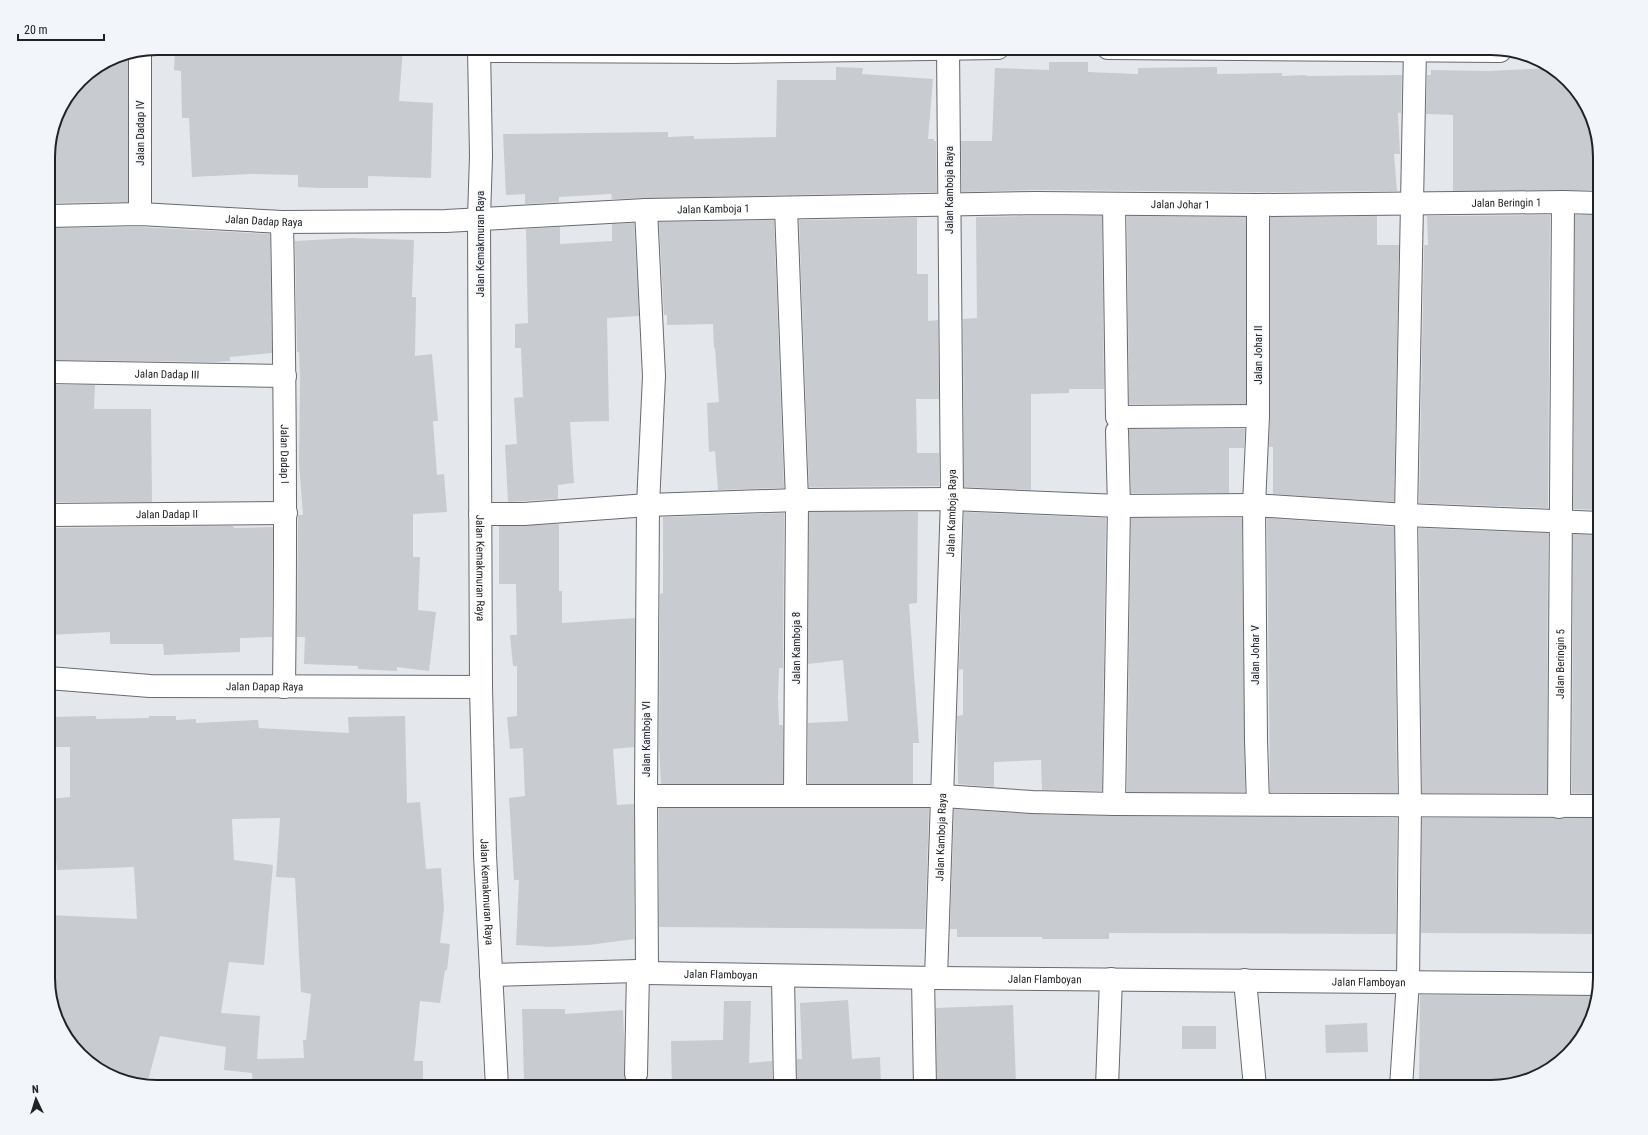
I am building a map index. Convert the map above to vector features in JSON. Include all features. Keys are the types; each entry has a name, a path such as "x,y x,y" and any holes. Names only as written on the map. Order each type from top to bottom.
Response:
{"street":[{"name":"Jalan Kemakmuran Raya","path":"479,55 481,156 479,218 481,688 485,856 497,1080"},
{"name":"Jalan Kamboja Raya","path":"926,1080 930,978 943,796 952,499 948,55"},
{"path":"1401,1080 1408,981 1410,805 1406,515 1415,55"},
{"name":"Jalan Dadap IV","path":"140,57 140,214"},
{"name":"Jalan Beringin 5","path":"1559,807 1563,202"},
{"name":"Jalan Johar 1","path":"949,205 1037,203 1413,203"},
{"name":"Jalan Beringin 1","path":"1413,203 1593,203"},
{"path":"1114,204 1117,417 1258,416"},
{"name":"Jalan Johar II","path":"1254,505 1258,416 1258,204"},
{"name":"Jalan Kamboja 1","path":"479,218 646,210 949,205"},
{"name":"Jalan Kamboja 8","path":"786,208 797,500 795,795"},
{"name":"Jalan Kamboja VI","path":"636,1074 643,972 648,505 654,376 646,210"},
{"name":"Jalan Dadap Raya","path":"55,216 140,214 282,222 446,221 479,218"},
{"name":"Jalan Dadap I","path":"282,222 286,513 284,687"},
{"name":"Jalan Dadap III","path":"55,372 285,376"},
{"path":"1114,804 1119,506 1117,431"},
{"path":"480,514 524,514 648,505 797,500 952,499 1119,506 1254,505 1406,515 1593,523"},
{"name":"Jalan Johar V","path":"1254,505 1258,804"},
{"name":"Jalan Dadap II","path":"55,515 286,513"},
{"name":"Jalan Dapap Raya","path":"55,679 150,686 481,688"},
{"path":"646,796 943,796 1032,802 1114,804 1593,806"},
{"name":"Jalan Flamboyan","path":"491,975 643,972 930,978 1408,981 1593,984"},
{"path":"783,976 785,1080"},
{"path":"1107,1080 1111,980"},
{"path":"1246,980 1254,1080"}],"building":[{"path":"175,55 402,55 399,101 433,103 431,178 368,176 368,188 321,188 298,187 298,175 251,174 192,177 189,118 182,118 181,71 174,70"},
{"path":"128,59 128,202 55,203 55,151 58,131 66,112 76,95 90,80 106,69"},
{"path":"1049,62 1088,62 1088,72 1138,74 1138,68 1217,67 1217,74 1282,73 1282,76 1402,75 1401,113 1398,113 1400,154 1394,154 1397,191 1258,192 1037,190 962,192 961,141 992,141 995,68 1049,70"},
{"path":"836,67 863,68 862,74 933,79 928,139 934,139 934,141 936,141 937,192 612,199 611,194 559,197 559,202 525,204 525,194 506,195 503,134 668,132 668,137 694,136 694,139 776,137 777,80 836,80"},
{"path":"1541,69 1558,80 1568,90 1576,101 1588,125 1593,151 1593,190 1453,191 1453,115 1426,114 1427,75 1431,75 1431,70 1488,71"},
{"path":"1550,215 1548,508 1419,503 1424,245 1428,245 1427,216"},
{"path":"1575,215 1593,215 1593,510 1573,509"},
{"path":"1102,216 1104,389 1069,389 1069,393 1031,394 1031,490 964,487 963,319 977,318 976,217"},
{"path":"1127,216 1246,217 1246,404 1129,404"},
{"path":"1377,216 1377,245 1399,245 1394,502 1273,494 1273,447 1269,447 1270,217"},
{"path":"917,218 917,274 928,274 928,321 938,320 939,399 916,399 917,453 939,453 939,486 809,487 799,220"},
{"path":"774,220 784,488 718,490 715,451 709,452 707,403 719,402 713,324 667,325 667,315 664,315 659,222"},
{"path":"634,223 639,316 607,318 609,421 570,422 574,483 558,485 558,499 508,502 505,445 517,444 514,398 523,397 521,348 515,348 515,324 528,323 526,229 560,227 560,244 612,241 612,224"},
{"path":"140,227 270,234 272,353 230,357 230,361 215,362 55,360 55,228"},
{"path":"352,238 414,240 412,297 416,297 415,356 432,354 438,421 433,421 437,475 444,474 447,512 413,514 413,557 420,557 418,610 436,612 429,671 397,667 397,671 358,669 358,666 304,664 305,637 297,637 298,515 303,515 299,463 300,378 299,352 297,352 295,241"},
{"path":"55,385 95,385 94,409 151,409 152,502 55,502"},
{"path":"1129,429 1245,429 1244,448 1229,448 1229,493 1131,493"},
{"path":"809,512 918,512 917,603 909,604 919,743 913,743 913,784 808,784 808,723 848,721 843,660 808,664"},
{"path":"964,512 1106,518 1102,791 1042,790 1041,760 994,762 994,787 958,784 957,716 963,715 963,669 959,670"},
{"path":"784,513 783,668 779,668 778,697 779,725 783,725 783,784 661,784 659,745 660,594 663,593 663,517"},
{"path":"1131,518 1242,518 1245,792 1127,792"},
{"path":"1267,518 1394,527 1397,793 1270,792"},
{"path":"559,524 559,591 562,591 562,623 635,618 634,747 613,749 617,805 634,804 634,939 589,945 550,947 516,945 519,880 514,880 509,798 525,796 523,748 510,749 507,717 517,716 517,666 513,666 510,635 517,635 516,584 499,584 499,526"},
{"path":"273,527 272,637 240,638 240,652 164,655 163,644 110,644 110,632 55,635 55,528"},
{"path":"1419,528 1548,533 1547,793 1422,793"},
{"path":"1573,534 1593,535 1593,794 1572,793"},
{"path":"96,716 96,719 176,716 176,720 196,719 196,723 258,720 259,728 349,733 348,717 405,716 407,803 420,802 426,869 441,868 444,909 440,943 450,944 447,970 445,970 440,1003 420,1001 414,1061 423,1061 423,1080 253,1080 252,1073 224,1070 226,1047 160,1036 148,1080 125,1075 101,1063 90,1055 76,1040 60,1010 55,984 55,915 137,919 134,867 57,870 55,850 55,798 70,797 70,747 55,747 55,717","holes":["280,818 276,877 295,878 301,992 311,994 306,1040 303,1040 304,1058 257,1059 260,1016 221,1013 229,962 264,965 273,865 234,860 232,819"]},
{"path":"659,808 929,808 925,929 659,927"},
{"path":"954,809 1032,814 1114,816 1397,818 1396,934 1109,933 1109,939 957,937 957,929 950,929"},
{"path":"1422,818 1593,818 1593,934 1421,933"},
{"path":"1420,995 1591,996 1588,1010 1582,1023 1568,1045 1558,1055 1536,1069 1523,1075 1497,1080 1419,1080"},
{"path":"848,1000 852,1059 880,1057 881,1080 797,1080 797,1059 802,1059 800,1003"},
{"path":"724,1001 751,1001 749,1063 772,1061 772,1080 672,1080 671,1041 723,1040"},
{"path":"1013,1005 1016,1080 937,1080 936,1008"},
{"path":"522,1009 565,1009 565,1014 623,1010 624,1074 626,1080 524,1080"},
{"path":"1367,1023 1368,1052 1326,1053 1325,1025"},
{"path":"1182,1026 1216,1026 1216,1049 1182,1049"}]}
